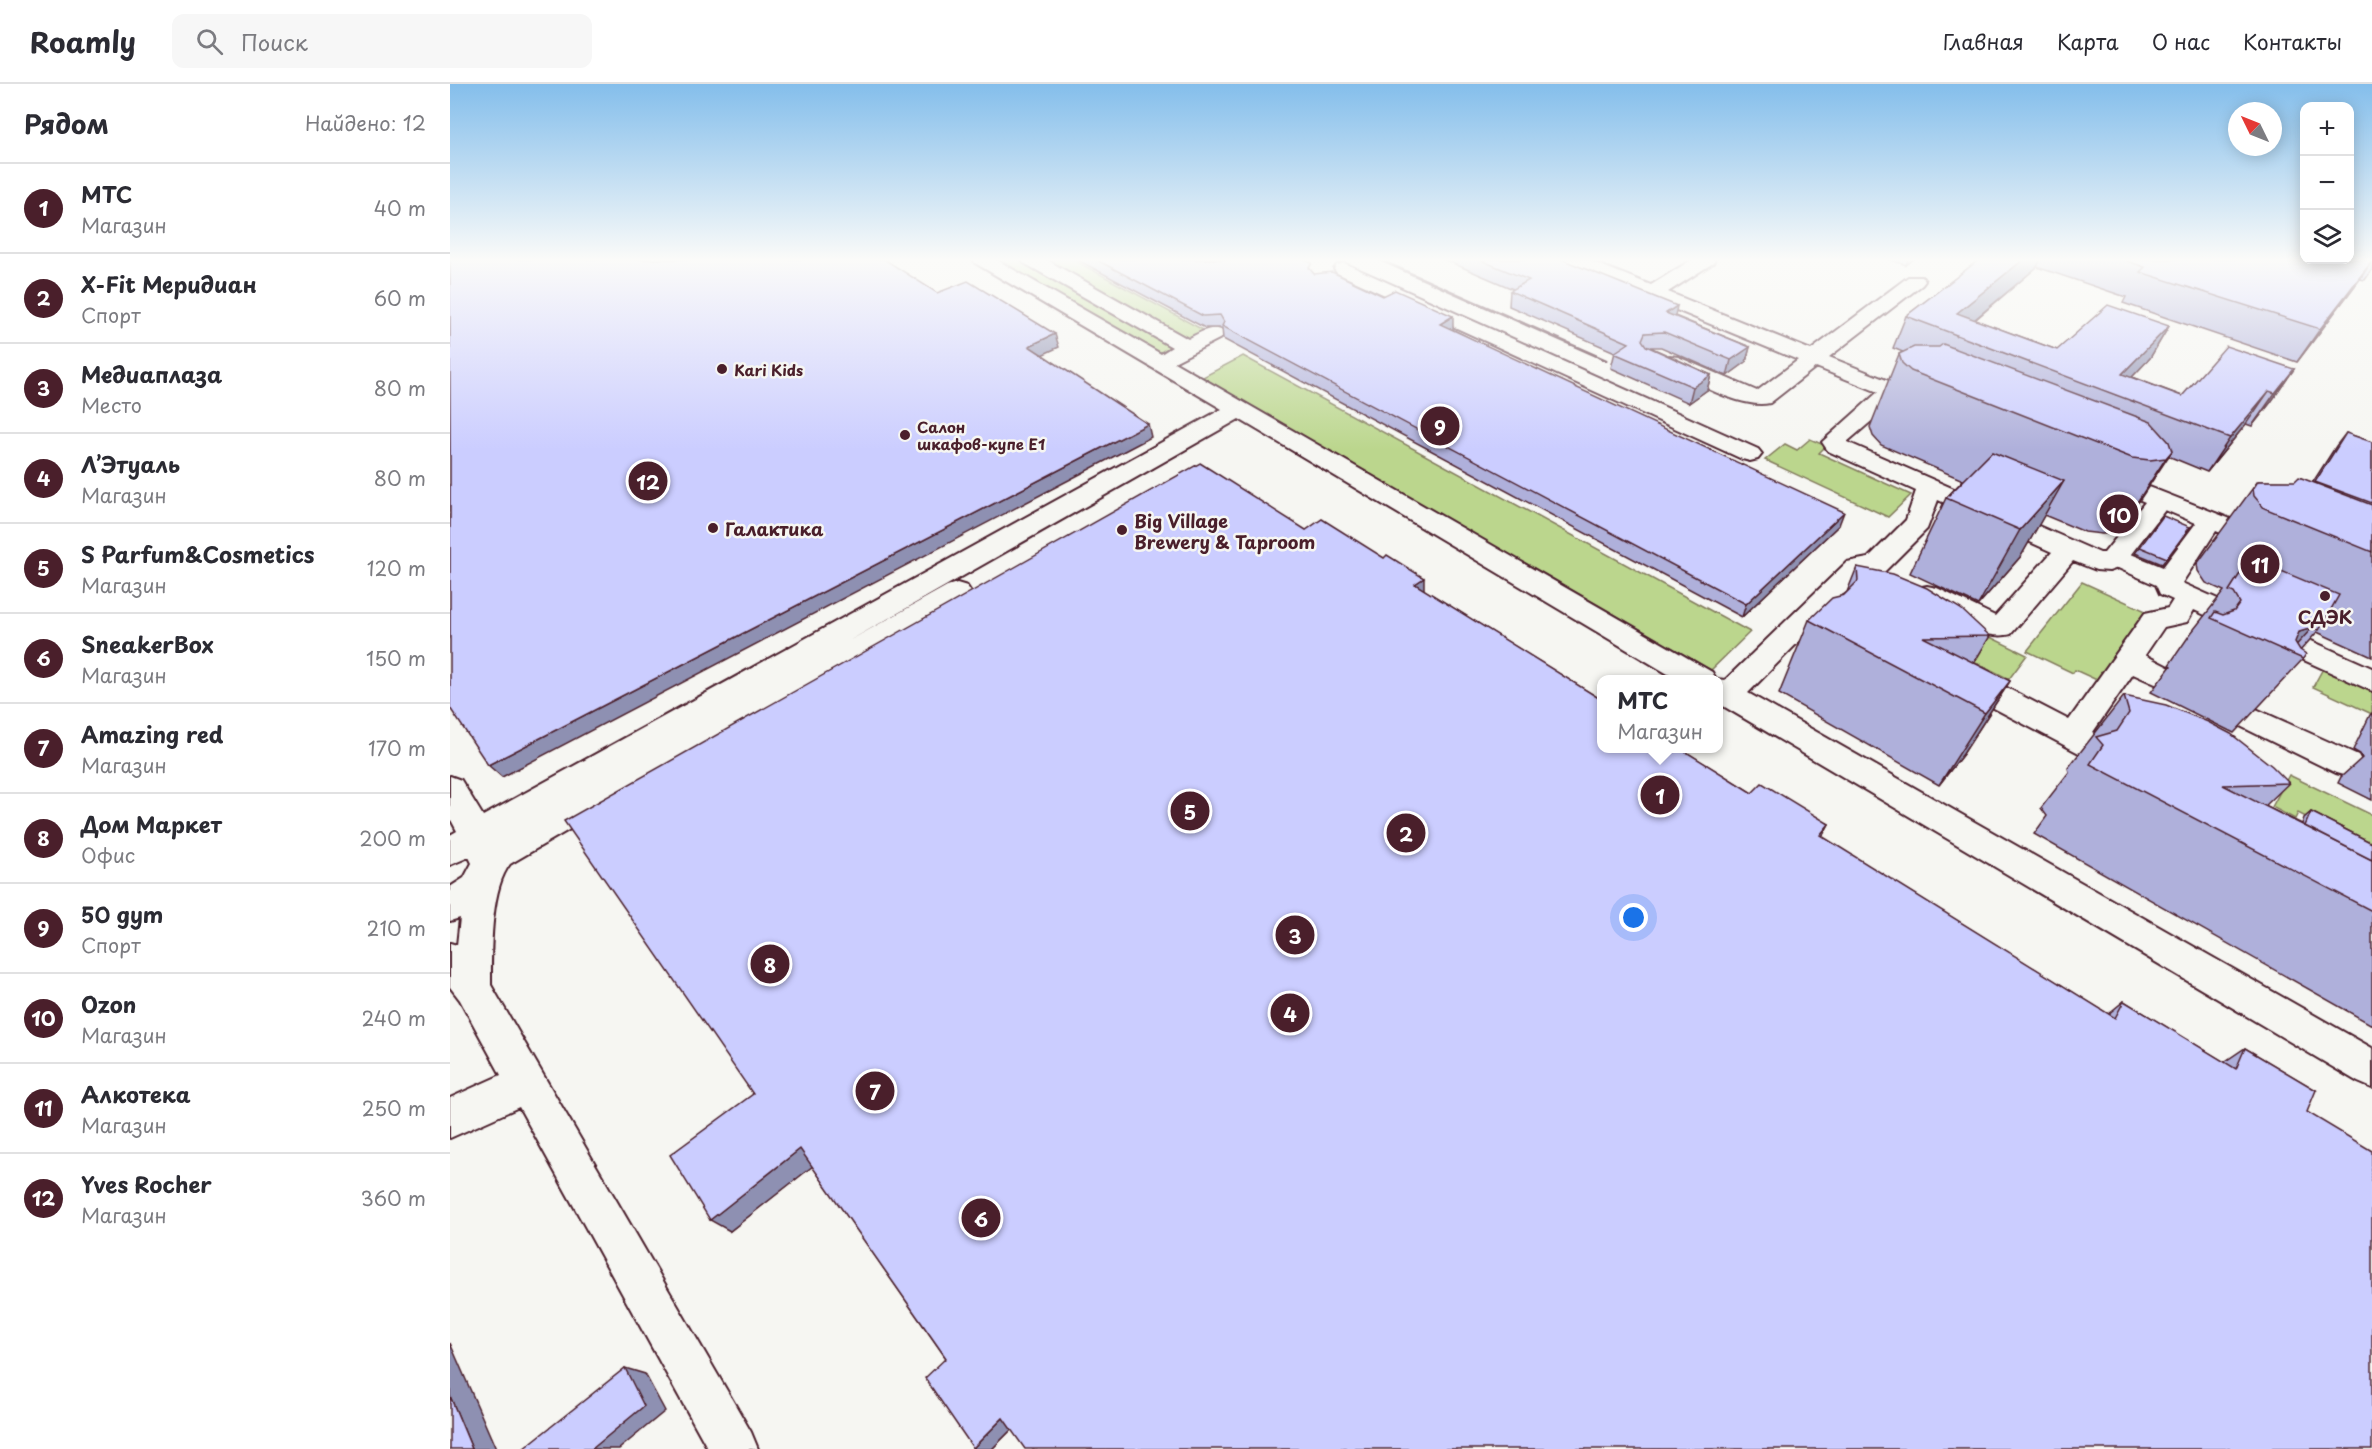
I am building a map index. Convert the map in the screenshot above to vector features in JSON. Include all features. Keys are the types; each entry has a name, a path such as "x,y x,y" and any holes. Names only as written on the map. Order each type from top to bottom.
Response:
{"street":[{"path":"1091,323 1694,675"},
{"path":"1145,323 1188,347"},
{"path":"1452,323 1750,454"},
{"path":"1727,323 1947,412"},
{"path":"1652,354 1750,397 1762,398 1860,323"},
{"path":"1159,362 1214,334"},
{"path":"1893,390 1834,442 1841,449 2102,563 2109,562 2115,557 2160,499"},
{"path":"472,857 498,854 1247,415"},
{"path":"2086,469 2160,499 2179,519 2211,520 2286,550"},
{"path":"1890,577 1918,523 1929,488"},
{"path":"2074,736 2156,620 2177,615 2178,589 2211,520"},
{"path":"1723,682 1819,605 1856,568 1866,566 1989,625 2001,627 2068,549"},
{"path":"2115,557 2372,680"},
{"path":"1819,605 1883,638"},
{"path":"2128,659 2162,676"},
{"path":"1936,665 2146,774"},
{"path":"1723,692 2372,1069"},
{"path":"2245,715 2347,764"},
{"path":"450,789 472,857 476,888 450,906"},
{"path":"472,857 477,908 473,944 461,974 527,1083 734,1449"},
{"path":"450,1118 527,1083"}],"green space":[{"path":"1106,323 1133,323 1173,345 1159,353"},
{"path":"1156,323 1190,323 1205,331 1188,340"},
{"path":"1243,356 1750,632 1711,670 1201,378"},
{"path":"1810,439 1826,446 1819,453 1911,495 1888,517 1765,460 1785,444 1797,450"},
{"path":"2082,582 2148,612 2099,681 2075,670 2073,673 2027,651"},
{"path":"1894,590 2027,655 2009,679 1875,611"},
{"path":"2325,665 2372,686 2372,714 2313,687"},
{"path":"2289,775 2372,815 2372,850 2298,813 2295,819 2272,807"}],"building":[{"name":"Галактика","path":"450,323 1036,323 1055,334 1029,346 1148,424 488,765 450,708"},
{"path":"1224,323 1442,323 1440,324 1844,512 1746,604 1222,326"},
{"path":"1583,323 1690,323 1750,347 1731,360 1664,332 1645,333 1642,340 1646,346 1711,375 1693,387 1614,353 1629,343"},
{"path":"1924,323 1983,323 2057,350 2088,323 2159,323 2169,326 2122,374 2182,396 2226,346 2294,369 2275,393 2269,391 2230,438"},
{"path":"2300,323 2325,323 2320,329"},
{"path":"1943,344 2151,422 2169,442 2172,451 2166,458 2150,460 2132,458 1911,371 1902,363 1899,354 1914,347 1939,347"},
{"path":"2346,433 2372,442 2372,503 2315,482"},
{"path":"1992,452 2064,481 2020,530 1946,498"},
{"path":"1200,463 1306,530 1322,519 1384,558 1387,555 1424,578 1415,584 1597,697 1597,753 1688,753 1752,793 1762,783 1829,824 1820,835 2115,1018 2124,1001 2236,1069 2245,1048 2316,1090 2307,1112 2372,1151 2372,1449 1025,1449 1003,1418 973,1448 925,1378 946,1358 800,1149 710,1220 670,1155 753,1094 564,821"},
{"path":"2299,477 2372,505 2372,552 2264,508 2254,496 2253,489 2258,481 2295,481"},
{"path":"2163,516 2190,527 2167,558 2140,547"},
{"path":"2250,558 2339,595 2319,630 2312,628 2299,632 2295,642 2306,654 2303,659 2211,618 2215,612 2223,615 2234,611 2240,603 2234,593 2229,591"},
{"path":"1857,567 1893,574 1927,588 1961,609 1990,636 1923,637 2010,681 1985,713 1809,620 1832,598 1844,595 1858,581"},
{"path":"2124,696 2166,705 2208,722 2231,734 2272,766 2289,783 2223,785 2372,860 2372,911 2090,764 2103,745 2096,737 2117,731 2129,713"},
{"path":"2311,812 2372,843 2372,860 2305,826"},
{"path":"625,1368 644,1406 592,1449 523,1449"},
{"path":"450,1396 472,1449 450,1449"}],"railway":[{"path":"1522,323 1606,360"}],"place":[{"name":"Kari Kids","path":"722,369"},
{"name":"50 gym","path":"1440,426"},
{"name":"Салон шкафов-купе Е1","path":"905,435"},
{"name":"Yves Rocher","path":"648,481"},
{"name":"Ozon","path":"2119,514"},
{"name":"Галактика","path":"713,528"},
{"name":"Big Village Brewery & Taproom","path":"1122,530"},
{"name":"Алкотека","path":"2260,564"},
{"name":"СДЭК","path":"2325,596"},
{"name":"МТС","path":"1660,795"},
{"name":"S Parfum&Cosmetics","path":"1190,811"},
{"name":"X-Fit Меридиан","path":"1406,833"},
{"name":"Медиаплаза","path":"1295,935"},
{"name":"Дом Маркет","path":"770,964"},
{"name":"Л’Этуаль","path":"1290,1013"},
{"name":"Amazing red","path":"875,1091"},
{"name":"SneakerBox","path":"981,1218"}]}
